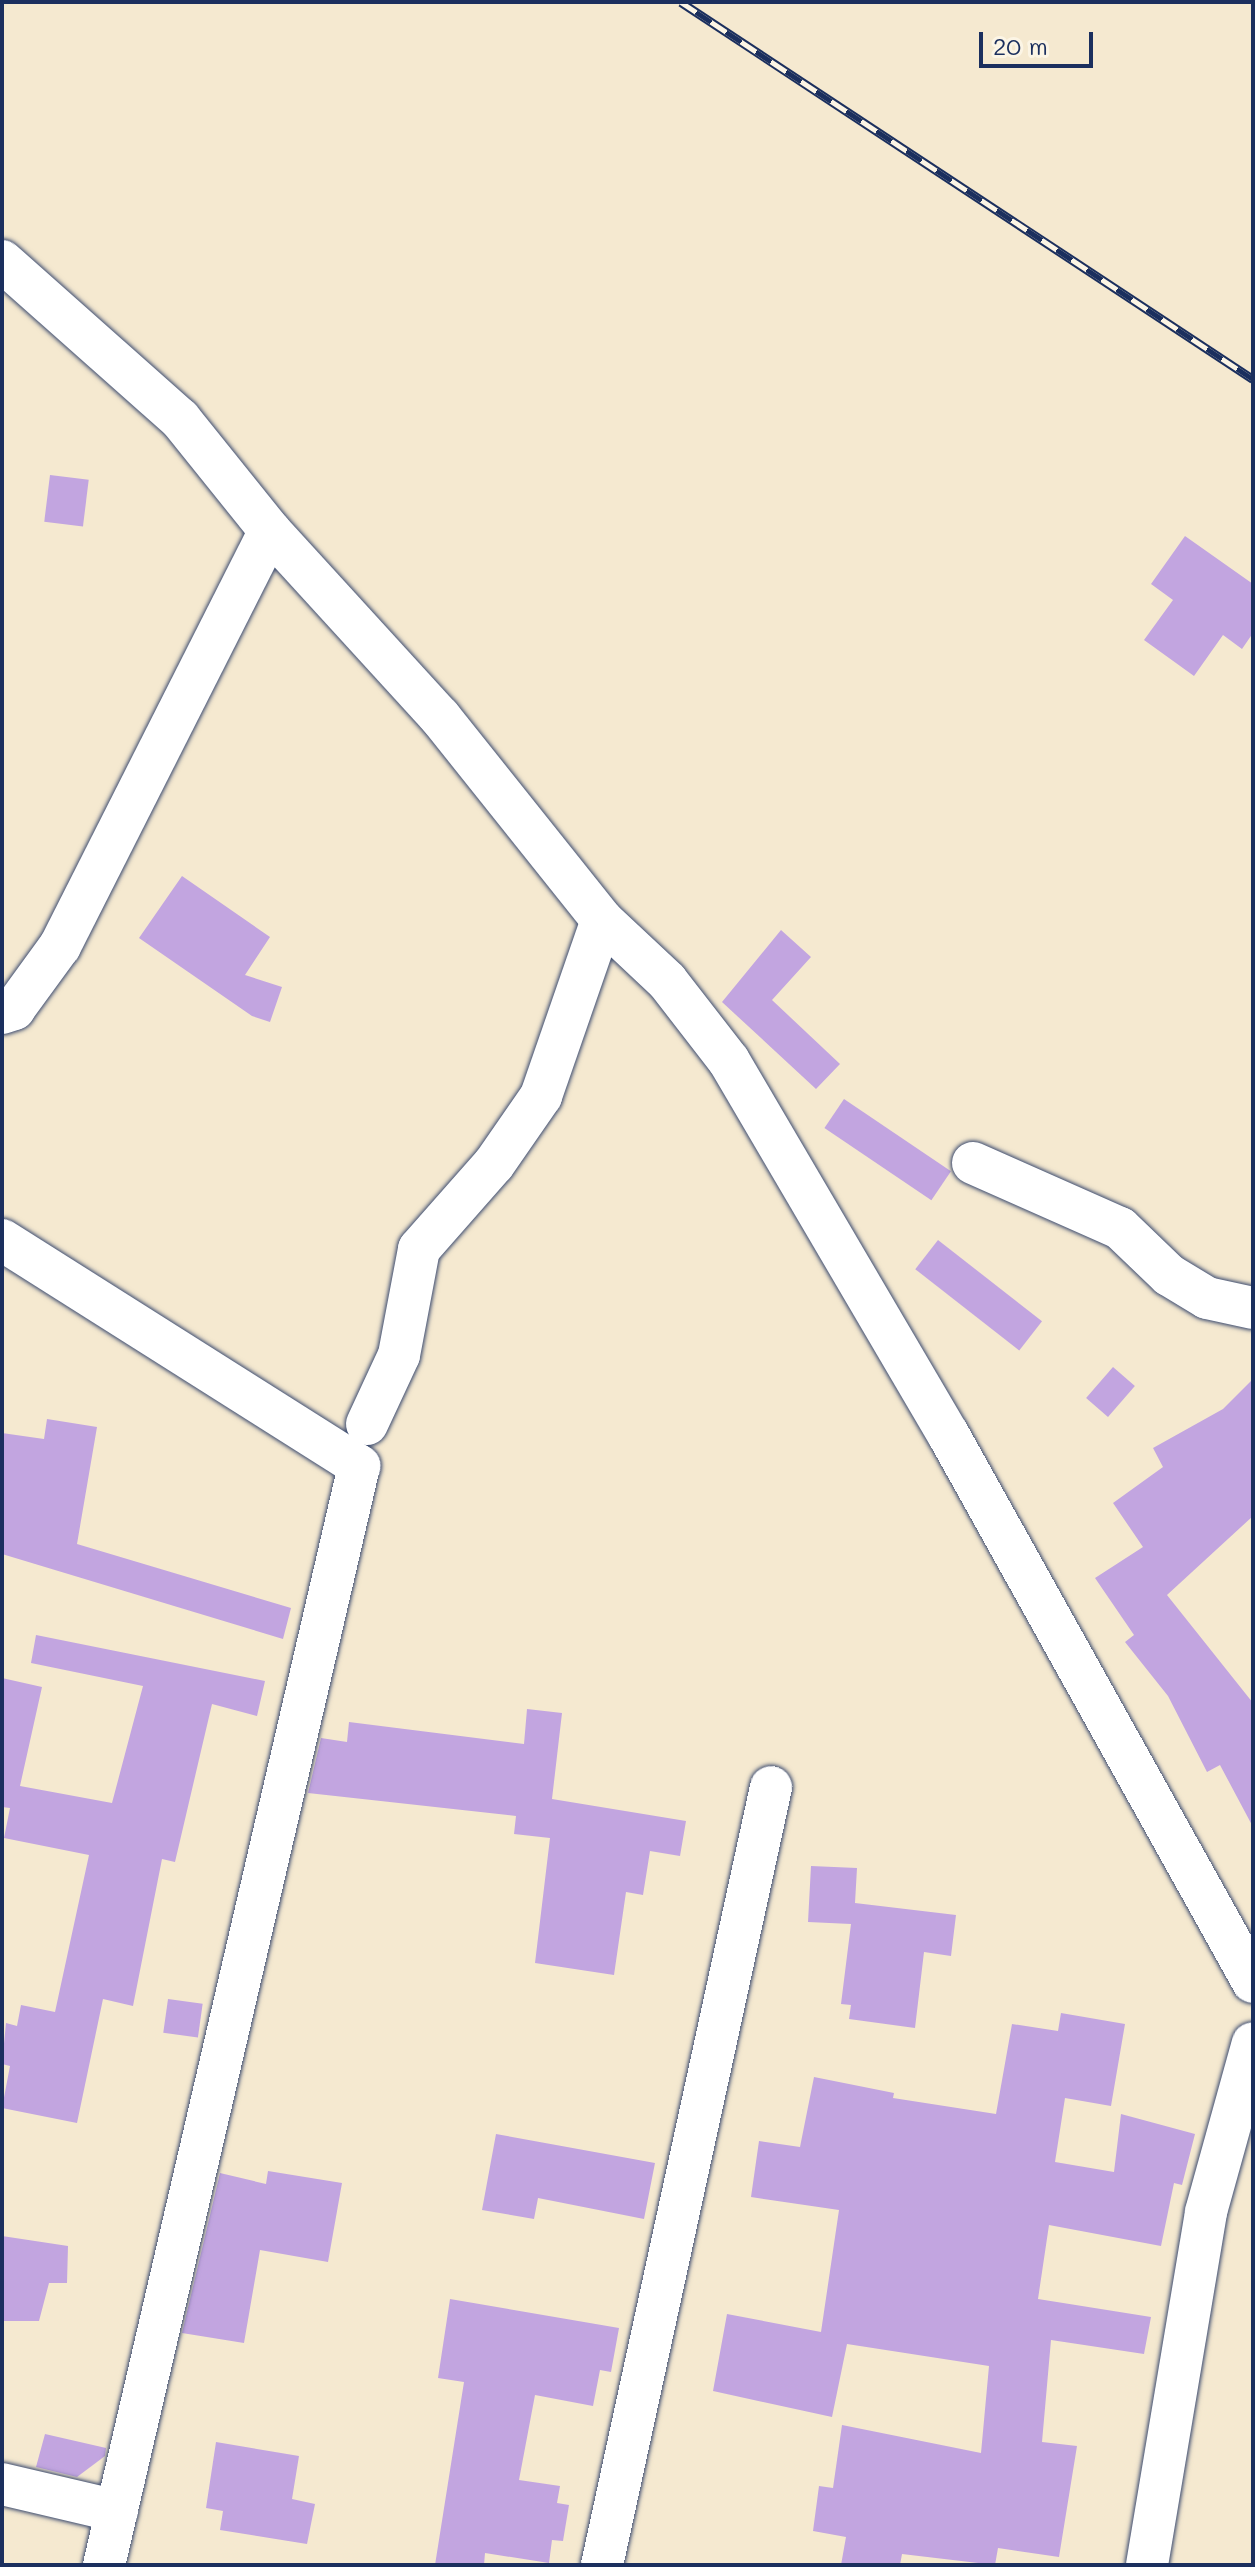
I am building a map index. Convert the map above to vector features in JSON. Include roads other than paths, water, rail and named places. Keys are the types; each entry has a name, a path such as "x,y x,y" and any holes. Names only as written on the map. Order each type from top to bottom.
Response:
{"street":[{"path":"2,261 180,419 270,531 440,717 602,920 667,981 729,1061 948,1434 1253,1982"},
{"path":"2,1013 14,1009 60,946 270,531"},
{"path":"367,1424 399,1355 419,1249 494,1164 541,1096 602,920"},
{"path":"973,1163 1120,1228 1169,1275 1207,1298 1253,1308"},
{"path":"2,1240 359,1466 104,2565"},
{"path":"602,2565 771,1787"},
{"path":"1147,2565 1206,2212 1253,2043"},
{"path":"2,2484 117,2511"}],"railway":[{"path":"681,2 1253,379"}]}
